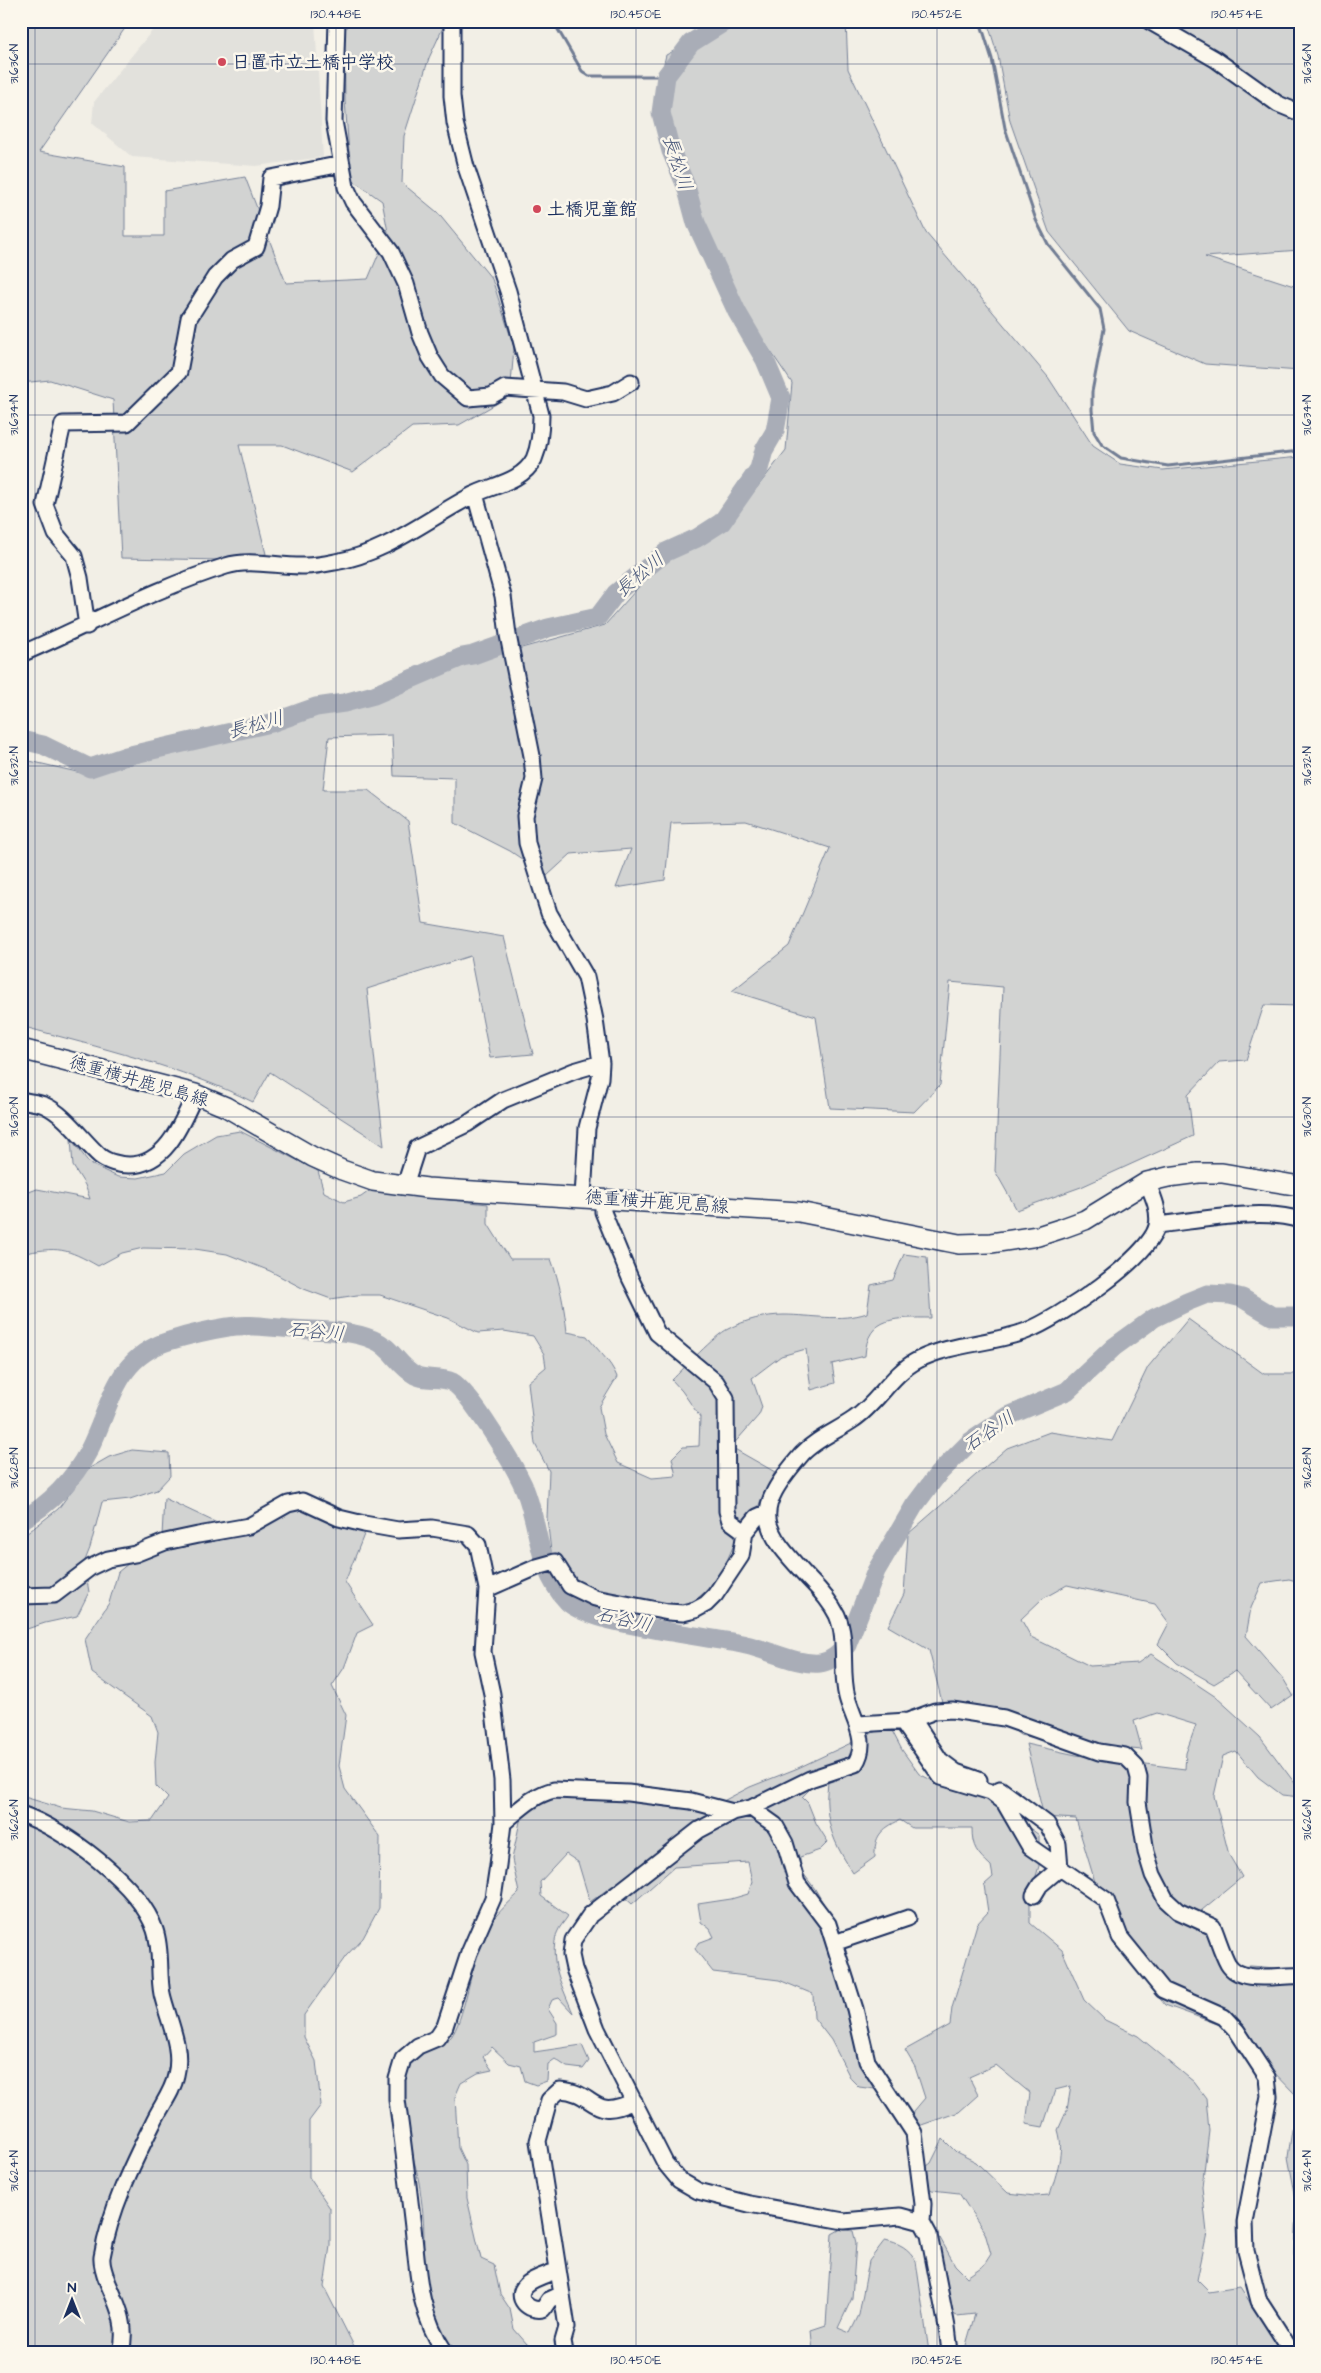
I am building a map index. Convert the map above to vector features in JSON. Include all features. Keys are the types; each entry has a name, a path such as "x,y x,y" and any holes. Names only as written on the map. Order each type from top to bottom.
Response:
{"main road":[{"name":"徳重横井鹿児島線","path":"21,1049 195,1094 226,1107 313,1157 342,1170 373,1181 405,1185 799,1212 931,1240 959,1244 991,1244 1038,1236 1085,1220 1147,1182 1198,1173 1222,1173 1300,1186"}],"street":[{"path":"337,21 334,121 346,187 353,202 390,252 406,284 420,333 430,357 442,376 468,398 491,396 505,388 563,392 586,399 613,394 632,382"},
{"path":"1149,21 1214,59 1278,104 1300,113"},
{"path":"21,654 87,626 152,593 234,563 305,566 336,562 375,550 475,494 490,490 515,478 533,460 541,436 541,414 536,390 518,334 508,291 466,167 455,123 452,96 456,23"},
{"path":"87,626 80,578 74,556 56,534 45,505 63,424 127,423 179,372 189,318 215,277 232,260 256,247 268,206 270,178 342,164"},
{"path":"475,494 503,596 508,635 532,756 534,780 525,816 527,843 549,913 586,977 601,1063 600,1078 587,1128 583,1197"},
{"path":"405,1185 417,1148 467,1124 503,1100 574,1071 601,1063"},
{"path":"21,1100 44,1105 79,1132 102,1158 123,1165 140,1165 153,1160 164,1148 181,1125 195,1094"},
{"path":"922,2222 900,2216 844,2221 749,2204 698,2191 679,2180 665,2163 597,2029 574,1969 571,1956 573,1940 590,1915 699,1830 733,1812 751,1808 810,1779 855,1764 858,1759 860,1743 858,1724 847,1700 842,1678 842,1638 838,1617 828,1599 780,1547 768,1526 766,1513 771,1497 803,1453 819,1440 855,1419 902,1371 918,1360 1024,1332 1048,1322 1075,1305 1131,1259 1150,1242 1157,1225 1156,1203 1147,1182"},
{"path":"603,1199 603,1212 657,1333 716,1382 726,1398 727,1511 730,1521 744,1532"},
{"path":"1157,1225 1262,1216 1291,1217 1300,1220"},
{"path":"21,1596 54,1595 91,1568 108,1559 135,1554 173,1540 249,1526 288,1504 302,1502 339,1518 364,1524 398,1530 432,1528 468,1534 478,1545 486,1589 483,1652 492,1694 502,1780 503,1823 493,1898 469,1953 445,2026 437,2038 418,2046 404,2059 396,2079 396,2100 413,2230 418,2287 435,2337 445,2352"},
{"path":"486,1589 537,1567 555,1562 570,1586 595,1598 636,1607 683,1613 695,1610 706,1604 715,1595 741,1556 744,1532 766,1513"},
{"path":"858,1724 907,1720 934,1711 952,1710 1004,1718 1090,1749 1125,1756 1136,1767 1139,1778 1138,1802 1146,1852 1153,1875 1166,1900 1178,1911 1213,1927 1228,1965 1234,1972 1251,1977 1300,1976"},
{"path":"907,1720 941,1778 991,1792 1004,1802 1030,1847 1106,1900 1120,1937 1163,1990 1224,2017 1237,2031 1267,2077 1270,2096 1245,2222 1246,2251 1259,2301 1288,2346 1295,2352"},
{"path":"907,1720 945,1764 956,1772 994,1784 1047,1824 1058,1844 1060,1868"},
{"path":"503,1823 527,1802 544,1792 554,1790 628,1793 691,1801 733,1812"},
{"path":"751,1808 775,1825 785,1843 797,1883 828,1924 855,2009 867,2061 914,2133 923,2204 922,2222 929,2235 948,2327 950,2352"},
{"path":"21,1814 42,1821 106,1867 134,1894 150,1917 156,1932 162,1993 177,2049 177,2074 118,2201 102,2260 105,2274 124,2324 124,2342 121,2352"},
{"path":"1034,1895 1040,1885 1060,1868"},
{"path":"834,1943 908,1918"},
{"path":"564,2352 563,2341 568,2326 538,2141 549,2100 560,2090 573,2091 602,2109 617,2109 634,2101"},
{"path":"558,2270 525,2286 522,2292 523,2301 528,2308 543,2309 549,2300 562,2294"}],"shaded area":[{"path":"21,21 130,21 39,152 125,167 125,236 164,236 164,191 245,177 286,283 368,279 388,232 382,201 351,179 345,101 344,21 446,21 429,58 404,136 402,183 437,212 492,279 514,347 510,396 459,425 412,427 353,472 282,445 239,445 266,554 223,560 121,558 113,400 50,380 21,383"},
{"name":"日置市立土橋中学校","path":"160,21 315,21 323,157 256,166 132,157 92,123 94,102"},
{"path":"732,21 846,21 848,69 926,233 1048,377 1093,446 1120,464 1163,470 1300,457 1300,1006 1264,1005 1246,1060 1219,1062 1188,1095 1193,1136 1081,1187 1017,1210 995,1171 1003,987 950,982 940,1085 914,1112 830,1108 816,1017 732,991 789,946 830,848 746,821 671,823 665,880 616,888 631,849 571,854 547,876 510,851 455,823 455,778 394,776 392,735 329,737 323,790 368,790 408,821 423,923 504,937 533,1054 490,1058 470,956 367,989 384,1146 270,1072 253,1102 225,1089 168,1068 21,1026 21,759 90,775 323,712 474,661 605,625 660,563 725,529 786,450 792,383 721,278 654,104 666,55"},
{"path":"987,21 1300,21 1300,97 1297,98 1300,250 1205,257 1300,288 1300,371 1205,364 1129,331 1049,232 1010,121 998,56"},
{"path":"240,1131 318,1171 324,1192 344,1202 361,1197 372,1189 402,1195 488,1204 488,1224 510,1259 551,1259 561,1295 567,1332 587,1336 608,1361 617,1377 599,1407 604,1434 618,1463 652,1478 676,1476 672,1458 683,1447 699,1446 700,1417 672,1380 722,1332 762,1317 784,1315 836,1318 867,1313 871,1285 893,1280 904,1254 927,1257 931,1318 896,1319 878,1326 867,1343 865,1356 832,1364 835,1383 811,1390 806,1349 781,1356 752,1378 762,1407 759,1415 731,1447 775,1472 760,1502 755,1519 742,1526 722,1572 705,1592 688,1606 670,1608 610,1596 564,1576 552,1559 547,1518 549,1471 535,1444 528,1382 546,1367 544,1354 533,1336 504,1331 478,1333 448,1318 380,1295 357,1295 331,1299 304,1289 270,1271 227,1254 195,1249 143,1248 122,1253 98,1266 78,1255 61,1250 44,1250 21,1254 21,1195 37,1189 90,1199 85,1185 73,1166 71,1139 90,1164 118,1177 138,1178 166,1172 184,1154 216,1135"},
{"path":"1188,1319 1264,1374 1300,1374 1300,1582 1289,1579 1262,1583 1251,1608 1246,1636 1284,1680 1293,1695 1271,1710 1235,1671 1214,1684 1177,1663 1158,1644 1169,1623 1155,1604 1067,1585 1042,1599 1021,1619 1031,1637 1090,1666 1138,1663 1151,1654 1216,1697 1260,1737 1300,1790 1300,1797 1282,1795 1258,1777 1236,1751 1223,1756 1214,1796 1229,1855 1242,1877 1196,1915 1237,1967 1251,1966 1300,1970 1300,2264 1295,2255 1297,2204 1288,2157 1297,2096 1266,2064 1223,2026 1165,2005 1112,1938 1076,1819 1044,1817 1026,1744 1076,1755 1185,1769 1186,1753 1196,1725 1157,1713 1134,1721 1142,1750 1065,1743 1020,1735 1002,1721 943,1706 929,1650 888,1626 904,1594 908,1534 1007,1448 1050,1432 1112,1441 1148,1367"},
{"path":"132,1450 169,1453 170,1476 157,1490 130,1499 102,1502 90,1548 84,1563 89,1592 77,1616 45,1623 21,1631 21,1538 58,1509 88,1469 109,1457"},
{"path":"164,1498 217,1523 240,1522 300,1505 367,1527 345,1582 373,1625 357,1633 344,1668 332,1686 346,1715 339,1766 345,1789 380,1837 379,1908 363,1938 346,1956 304,2015 304,2037 316,2061 321,2105 309,2121 309,2177 330,2208 330,2246 324,2287 357,2352 301,2352 296,2348 293,2352 21,2352 21,1796 61,1808 92,1811 129,1822 152,1821 168,1798 156,1786 155,1762 158,1732 152,1716 92,1673 85,1639 109,1603 118,1572 162,1536"},
{"path":"889,1725 902,1750 919,1774 950,1789 985,1795 1039,1835 1039,1866 1030,1896 1030,1923 1062,1950 1084,2000 1105,2020 1138,2036 1194,2082 1206,2098 1209,2131 1202,2187 1207,2233 1197,2280 1209,2292 1240,2287 1282,2352 971,2352 966,2345 975,2314 957,2316 946,2310 931,2244 940,2238 955,2265 967,2277 984,2265 991,2254 985,2233 959,2193 932,2190 920,2182 918,2173 931,2163 943,2139 956,2152 976,2162 1008,2193 1035,2196 1050,2195 1057,2171 1061,2146 1058,2130 1067,2110 1071,2086 1055,2090 1043,2127 1026,2124 1030,2093 996,2065 969,2077 978,2095 959,2112 910,2129 913,2112 925,2098 915,2067 905,2050 950,2025 952,2008 977,1924 988,1912 984,1885 993,1877 991,1866 976,1850 972,1828 912,1828 900,1820 883,1830 877,1838 875,1857 853,1873 832,1833 827,1802 828,1778 812,1787 802,1797 808,1803 816,1823 828,1842 820,1850 800,1857 800,1869 815,1889 832,1918 865,2066 875,2089 859,2087 851,2079 831,2040 814,2018 813,1994 779,1980 713,1972 695,1949 698,1943 714,1937 710,1929 701,1922 698,1904 731,1899 748,1894 752,1882 748,1862 674,1867 632,1904 612,1886 590,1902 578,1862 566,1854 540,1882 541,1896 568,1916 557,1933 554,1954 561,1984 573,2013 559,1998 552,2000 548,2009 557,2023 557,2034 534,2042 534,2052 582,2045 589,2061 583,2069 567,2067 555,2059 548,2064 547,2081 536,2085 525,2081 521,2066 509,2063 492,2047 483,2057 492,2070 478,2073 461,2083 455,2097 458,2148 466,2165 467,2198 481,2259 494,2265 500,2294 510,2309 514,2329 527,2344 540,2352 450,2352 422,2320 414,2297 414,2288 422,2260 424,2224 418,2176 403,2112 402,2082 405,2070 414,2059 451,2037 463,2007 482,1938 495,1917 519,1893 512,1859 522,1812 550,1795 582,1790 706,1810 750,1787 798,1768"},
{"path":"841,2229 853,2231 856,2243 852,2298 838,2328 850,2333 859,2315 869,2261 885,2240 890,2241 907,2249 916,2261 929,2352 813,2352 811,2330 826,2325 832,2234"}],"waterway":[{"path":"553,21 582,71 589,76 666,76"},
{"name":"長松川","path":"21,740 43,745 90,768 126,756 271,723 316,707 344,703 374,695 462,657 473,655 548,628 598,617 616,593 666,552 697,538 722,522 759,469 764,450 775,431 781,398 765,360 737,312 696,223 686,186 671,151 661,113 666,76 691,43 726,21"},
{"path":"980,21 992,59 1005,128 1036,220 1048,244 1100,309 1104,329 1092,392 1092,410 1094,432 1102,445 1121,458 1168,466 1300,451"},
{"name":"石谷川","path":"21,1520 42,1507 69,1481 89,1450 117,1385 137,1359 151,1349 184,1337 244,1325 354,1334 380,1343 404,1367 419,1377 443,1379 452,1382 469,1399 501,1446 523,1485 549,1575 567,1601 579,1609 599,1617 651,1629 755,1647 792,1660 820,1663 832,1659 847,1645 876,1571 914,1506 938,1474 971,1441 1008,1416 1067,1391 1114,1347 1154,1318 1207,1294 1230,1295 1242,1298 1272,1316 1295,1316 1300,1314"}],"place":[{"name":"日置市立土橋中学校","path":"222,62"},
{"name":"土橋児童館","path":"537,209"}]}
